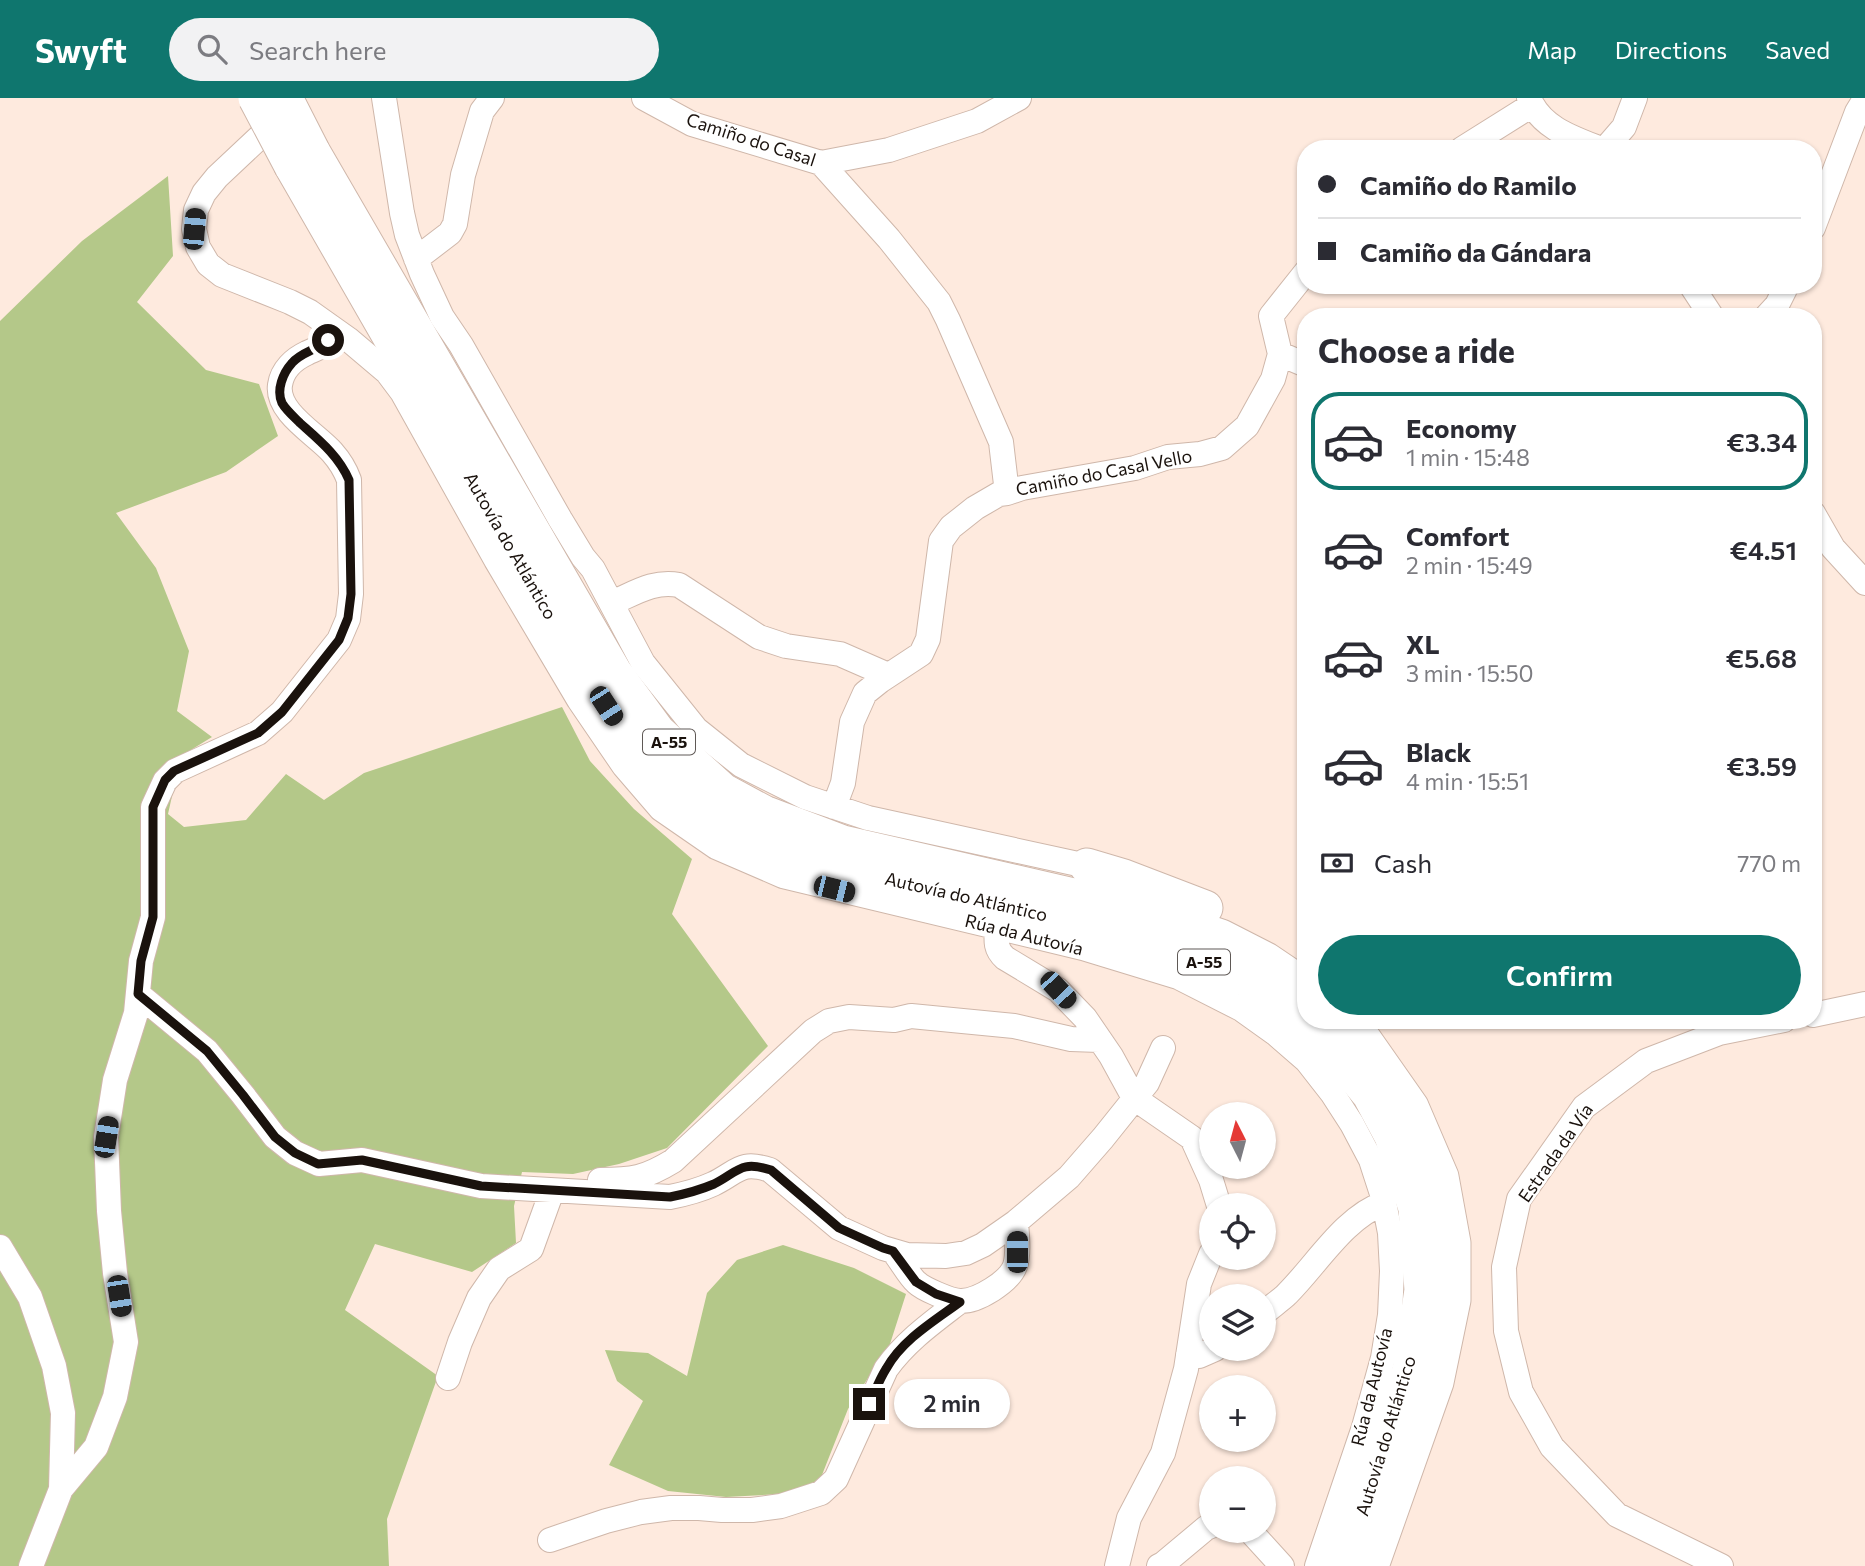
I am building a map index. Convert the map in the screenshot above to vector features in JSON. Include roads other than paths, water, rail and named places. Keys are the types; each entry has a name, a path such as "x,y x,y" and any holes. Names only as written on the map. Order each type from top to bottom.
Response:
{"highway":[{"name":"Autovía do Atlántico","path":"256,98 302,159 614,672 658,732 723,791 764,813 843,843 1156,915 1221,937 1266,960 1297,981"},
{"name":"Autovía do Atlántico","path":"285,98 302,159 475,486 511,567 622,729 647,759 685,794 732,827 778,850 827,866 1080,923 1193,957 1248,980 1297,1014"},
{"path":"429,441 475,486"},
{"path":"511,567 579,699"},
{"path":"1087,866 1205,908 1297,963"},
{"name":"Autovía do Atlántico","path":"1312,1029 1370,1095 1392,1136 1416,1208 1422,1290 1410,1370 1345,1566"},
{"name":"Autovía do Atlántico","path":"1354,1029 1411,1107 1441,1177 1453,1243 1453,1300 1436,1382 1371,1566"}],"street":[{"path":"300,98 217,177 205,192 196,210 194,229 198,247 208,264 222,275 310,312 326,337 369,355 387,372 511,567"},
{"path":"384,98 402,213 421,255 442,317 461,345 560,519 593,569 643,663 696,729 741,765 805,797 868,818 1087,866"},
{"path":"394,98 403,166 415,198"},
{"path":"399,98 421,255"},
{"path":"421,255 441,242 455,224 463,175 482,111 492,98"},
{"name":"Camiño do Casal","path":"644,98 692,124 821,163 889,150 977,121 1019,98"},
{"path":"1612,140 1624,127 1635,98"},
{"path":"1822,204 1857,112 1865,99"},
{"path":"1475,140 1530,102 1545,121 1561,133 1579,140"},
{"name":"Camiño do Casal Vello","path":"821,163 889,239 939,302 1001,442 1007,493 1135,468 1168,457 1200,454 1222,448 1247,426 1273,379 1280,354"},
{"path":"1297,283 1271,316 1280,354 1297,361"},
{"path":"31,1566 61,1489 96,1447 115,1396 126,1342 115,1273 106,1137 115,1080 136,1013 141,961 153,917 153,807 165,780 174,771 258,733 282,712 339,640 348,618 351,594 349,480 331,451 292,415 282,402 280,386 286,370 294,360 326,337"},
{"path":"834,807 843,783 852,722 865,693 921,654 928,639 941,541 951,527 975,508 999,494 1007,493"},
{"path":"1822,529 1833,548 1865,583"},
{"path":"612,603 652,585 679,585 759,637 786,646 840,654 888,675"},
{"name":"Rúa da Autovía","path":"579,699 624,765 661,809 716,847 783,876 1083,948 1178,977 1241,1009 1307,1061 1332,1093 1371,1160 1390,1233 1392,1271 1390,1315 1383,1358 1364,1427 1317,1566"},
{"path":"997,928 996,946 999,953 1058,990 1085,1018 1111,1056 1134,1098 1192,1138 1215,1193"},
{"path":"138,994 207,1051 275,1137 295,1153 318,1164 362,1160 481,1186 670,1197 716,1183 740,1167 758,1166 771,1170 839,1228 883,1248 907,1255 946,1256 966,1253 983,1245 1016,1222 1069,1177 1103,1138 1147,1083 1163,1048"},
{"path":"1822,1012 1865,1004"},
{"path":"577,1192 588,1183 601,1180 625,1181 652,1174 673,1161 813,1031 829,1021 849,1017 894,1020 911,1016 1014,1026 1072,1039 1099,1040"},
{"name":"Estrada da Vía","path":"1721,1566 1617,1515 1552,1447 1521,1392 1506,1331 1504,1267 1520,1199 1584,1107 1646,1061 1719,1033 1739,1029"},
{"path":"448,1378 479,1298 499,1269 531,1249 552,1191"},
{"path":"1276,1303 1356,1219 1372,1207 1384,1203"},
{"path":"550,1540 641,1512 671,1508 752,1510 781,1506 821,1493 836,1479 886,1369 911,1339 960,1302 974,1299 997,1287 1014,1268 1017,1252 1016,1222"},
{"path":"0,1247 30,1297 54,1366 63,1413 61,1489"},
{"path":"893,1251 916,1282 936,1294 960,1302"},
{"path":"1117,1566 1129,1518 1163,1453 1186,1369 1199,1284 1205,1270"},
{"path":"1188,1355 1199,1356"},
{"path":"1159,1566 1199,1534"},
{"path":"1261,1543 1282,1566"}]}
